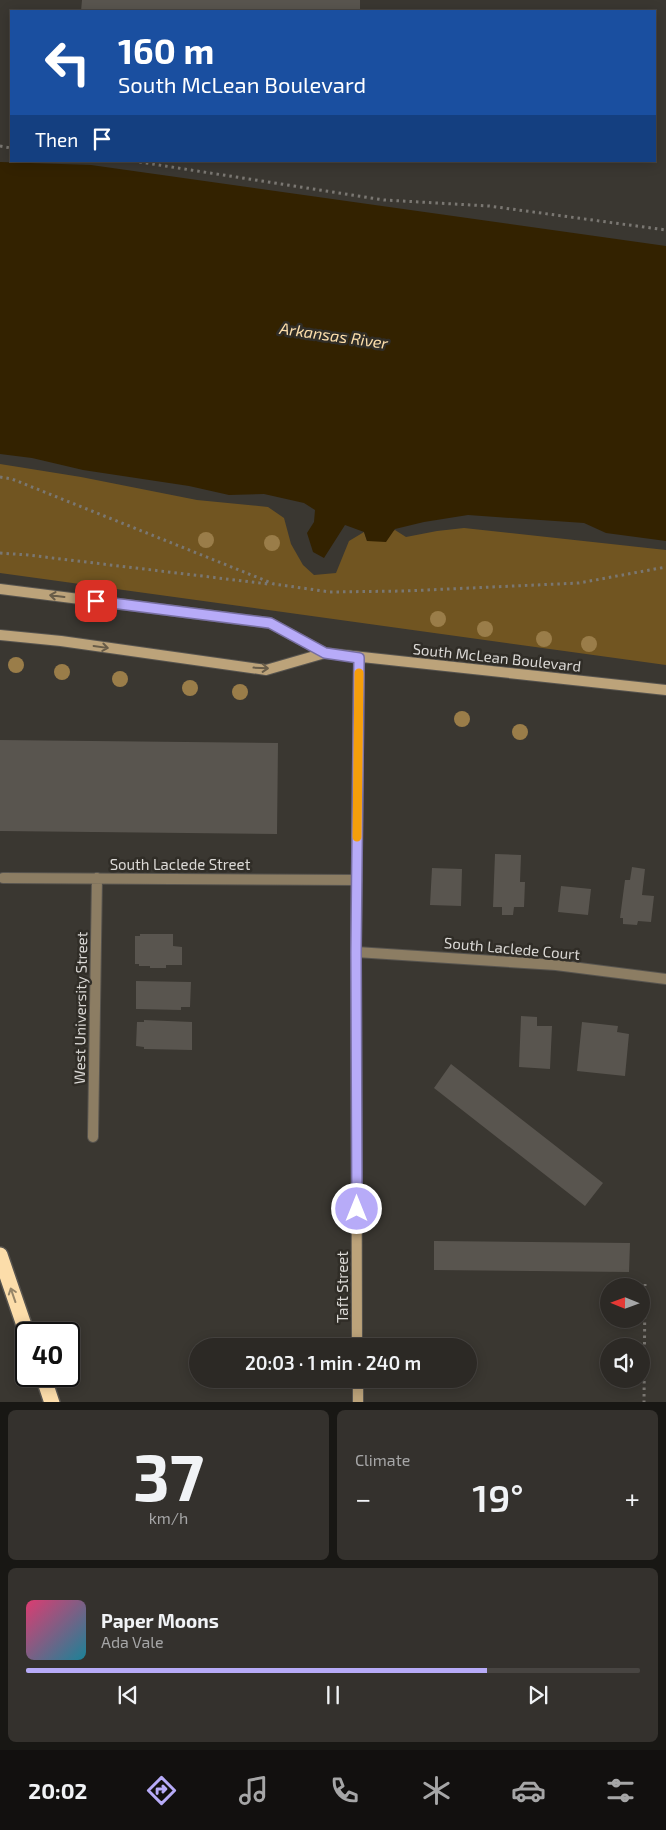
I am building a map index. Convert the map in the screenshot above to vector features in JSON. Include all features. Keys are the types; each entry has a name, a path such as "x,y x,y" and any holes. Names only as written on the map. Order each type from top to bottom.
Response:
{"highway":[{"path":"0,1256 23,1322"},
{"path":"47,1387 52,1402"}],"main road":[{"name":"South McLean Boulevard","path":"0,589 270,623 325,653 666,690"},
{"name":"South McLean Boulevard","path":"0,635 61,641 266,670 325,653"},
{"name":"Taft Street","path":"357,1338 356,952 359,658"},
{"path":"358,1388 358,1402"}],"street":[{"name":"South Laclede Street","path":"3,878 357,880"},
{"name":"West University Street","path":"93,1138 97,878"},
{"name":"South Laclede Court","path":"356,952 556,965 666,979"}],"path":[{"path":"139,162 384,200 489,206 666,230"},
{"path":"0,477 12,479 274,584"},
{"path":"0,553 330,592 405,591 579,583 666,567"},
{"path":"644,1328 644,1402"}],"shaded area":[{"path":"0,464 81,477 197,500 268,507 284,518 291,544 303,565 314,575 336,573 349,541 364,532 367,541 395,530 406,537 464,528 666,550 666,665 0,573"}],"water":[{"name":"Arkansas River","path":"0,162 91,165 666,246 666,541 606,533 584,523 468,515 395,529 386,542 367,541 364,532 345,525 324,558 313,552 307,533 314,522 315,510 304,503 264,494 229,495 189,486 83,470 32,458 0,454"}],"building":[{"path":"82,0 360,0 360,10 81,10"},
{"path":"0,740 278,743 277,834 0,831"},
{"path":"495,854 521,855 520,882 525,882 524,907 514,907 513,915 502,915 502,907 493,907"},
{"path":"632,867 645,869 642,895 654,896 651,922 638,921 637,925 623,924 623,918 620,918 625,880 630,880"},
{"path":"432,868 462,869 461,906 430,905"},
{"path":"561,886 591,889 588,915 558,912"},
{"path":"140,934 173,934 173,946 182,947 182,965 150,968 150,966 135,964 135,936 140,936"},
{"path":"136,981 191,982 190,1007 181,1007 181,1010 136,1009"},
{"path":"521,1016 537,1017 537,1026 552,1026 550,1069 519,1067"},
{"path":"144,1020 192,1022 192,1050 144,1049 144,1047 136,1046 137,1022 144,1022"},
{"path":"582,1022 618,1026 617,1032 629,1034 625,1076 577,1071"},
{"path":"451,1064 603,1183 585,1206 434,1088"},
{"path":"434,1241 630,1243 629,1272 434,1270"}],"slow traffic":[{"path":"357,837 359,673"}],"route":[{"path":"96,601 270,623 325,653 359,658 356,952 357,1209"}]}
